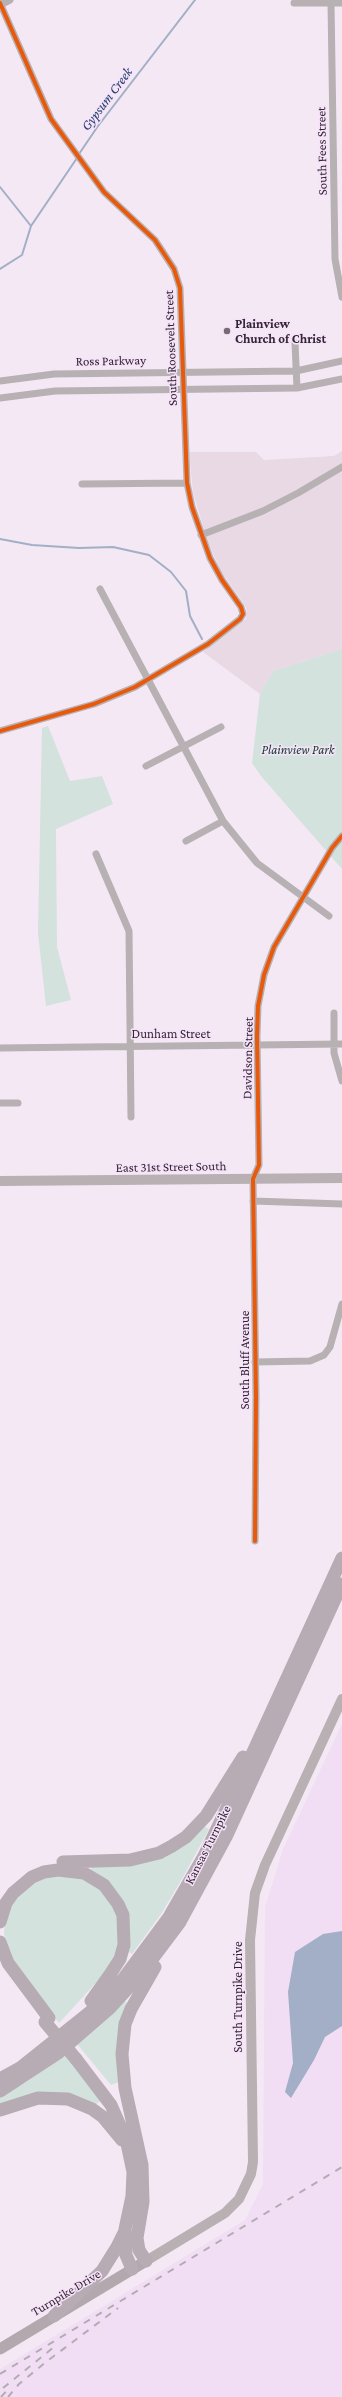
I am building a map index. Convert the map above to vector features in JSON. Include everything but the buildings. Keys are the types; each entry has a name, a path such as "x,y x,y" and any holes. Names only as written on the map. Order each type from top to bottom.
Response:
{"highway":[{"name":"Kansas Turnpike","path":"0,2079 20,2068 90,2012 123,1979 169,1917 204,1856 342,1558"},
{"name":"Kansas Turnpike","path":"0,2091 58,2053 111,2007 161,1949 199,1890 226,1837 342,1584"},
{"path":"0,1903 19,1879 43,1866 64,1862 130,1860 159,1853 186,1837 216,1803 262,1730"},
{"path":"0,1922 6,1904 22,1884 44,1872 70,1870 95,1878 111,1892 121,1910 125,1929 124,1945 120,1959 99,1991 82,2010 53,2036 0,2072"},
{"path":"146,2261 139,2250 137,2238 144,2183 142,2165 122,2070 126,2024 141,1989 188,1914 199,1890"},
{"path":"0,1942 8,1963 47,2020"},
{"path":"0,1962 6,1973 132,2122"},
{"path":"54,2316 102,2271 118,2247 125,2229 132,2196 133,2172 121,2123 100,2088 78,2058"},
{"path":"0,2110 38,2098 54,2097 79,2103 103,2117 114,2128 122,2140 133,2172"},
{"path":"125,2229 126,2255 132,2269"}],"main road":[{"name":"Turnpike Drive","path":"0,2349 146,2261"}],"street":[{"path":"0,4 10,0"},
{"path":"294,3 342,3"},
{"name":"South Fees Street","path":"332,3 335,259 338,284 342,297"},
{"name":"South Roosevelt Street","path":"0,4 51,119 104,192 155,240 174,269 180,288 187,483 201,535 210,558 241,607 243,614 240,619 208,644 149,679"},
{"path":"295,343 297,388"},
{"name":"Ross Parkway","path":"0,381 54,374 296,371 342,361"},
{"path":"0,398 55,391 297,388 342,379"},
{"path":"201,535 263,511 298,494 342,466"},
{"path":"82,484 187,483"},
{"path":"100,589 223,821 257,863 329,916"},
{"path":"0,731 94,704 149,679"},
{"path":"146,766 185,747 221,726"},
{"path":"186,841 223,821"},
{"name":"Davidson Street","path":"253,1179 258,1165 258,1006 264,975 274,947 302,897 342,836"},
{"path":"96,854 129,931 131,1117"},
{"path":"334,1013 334,1054 342,1081"},
{"name":"Dunham Street","path":"0,1048 342,1044"},
{"path":"0,1103 18,1103"},
{"name":"East 31st Street South","path":"0,1181 342,1178"},
{"name":"South Bluff Avenue","path":"253,1179 255,1541"},
{"path":"253,1201 342,1204"},
{"path":"255,1362 310,1361 324,1355 330,1347 342,1304"},
{"name":"South Turnpike Drive","path":"146,2261 225,2213 239,2199 251,2174 253,2162 250,1940 252,1906 265,1865 342,1699"}],"shaded area":[{"path":"342,451 342,649 273,671 260,694 203,652 246,619 247,614 246,607 221,571 207,540 193,492 189,452 256,452 264,460 334,456"},
{"path":"342,1724 342,2397 0,2397 0,2369 245,2220 263,2184 265,1907 283,1849"}],"green space":[{"name":"Plainview Park","path":"342,649 342,869 261,776 252,763 260,694 273,671"},
{"path":"48,726 70,781 102,776 113,804 56,829 57,947 71,1000 46,1006 38,933 42,728"},
{"path":"203,1826 209,1829 182,1879 161,1914 132,1954 126,1950 128,1945 106,1880 91,1870 92,1866 118,1865"},
{"path":"56,1873 96,1882 111,1899 120,1925 117,1951 104,1974 59,2023 16,1967 5,1943 4,1931 7,1910 32,1881"},
{"path":"124,2000 129,2005 121,2081 111,2085 77,2044"},
{"path":"67,2051 103,2099 95,2105 50,2092 0,2105 0,2097 32,2078"}],"water":[{"path":"342,1931 342,2026 325,2037 314,2060 291,2098 285,2092 293,2063 288,1992 295,1952 323,1934"}],"waterway":[{"name":"Gypsum Creek","path":"79,154 98,126 195,0"},
{"name":"Gypsum Creek","path":"0,269 22,255 31,226 77,158"},
{"path":"0,187 31,226"},
{"path":"0,539 32,545 79,548 113,547 149,555 171,572 186,591 190,616 202,639"}],"railway":[{"path":"0,2374 342,2167"},
{"path":"8,2397 19,2384 46,2362 118,2308"},
{"path":"3,2388 54,2347"},
{"path":"1,2397 10,2387"}],"cycle path":[{"path":"0,3 51,119 104,192 155,240 174,269 180,288 187,483 192,507 210,558 222,580 241,607 243,614 240,619 208,644 135,687 94,704 0,731"},
{"path":"255,1541 256,1397 253,1179 259,1165 258,1006 264,975 274,947 332,848 342,836"}],"place":[{"name":"Plainview Church of Christ","path":"227,331"}]}
